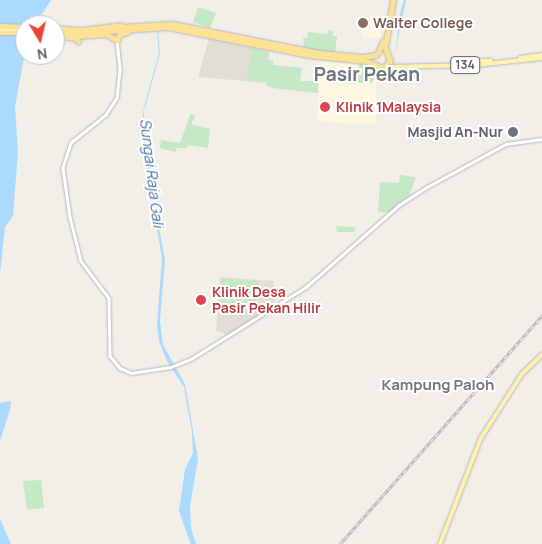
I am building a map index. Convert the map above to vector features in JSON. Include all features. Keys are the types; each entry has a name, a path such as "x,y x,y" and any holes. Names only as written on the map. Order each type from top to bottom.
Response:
{"highway":[{"path":"79,34 136,28 178,28 375,65 381,68 387,66 386,41 392,0"},
{"path":"375,65 392,0"},
{"path":"65,34 74,37 79,34 147,22 162,23 320,53 366,57 377,54 388,56"},
{"path":"79,34 162,23"},
{"path":"106,34 117,40 120,34 136,28"},
{"path":"0,29 15,30"},
{"path":"65,32 106,34 123,30"},
{"path":"386,41 395,62"}],"main road":[{"path":"388,56 395,62"},
{"name":"134","path":"395,62 475,62 542,56"},
{"name":"134","path":"387,66 476,65 542,56"},
{"path":"381,72 408,66"},
{"path":"440,544 481,438 522,374 542,355"}],"street":[{"path":"117,40 120,76 117,98 102,119 75,138 63,159 68,210 83,266 104,287 109,298 108,344 112,360 131,373 173,366 191,360 301,290 400,206 427,187 506,144 542,139"}],"shaded area":[{"path":"377,16 382,38 362,37 359,19"},
{"path":"209,38 269,52 266,83 198,77"},
{"path":"321,61 367,64 380,71 376,84 376,122 372,125 317,121"},
{"path":"220,277 274,281 275,307 228,335 216,331"}],"green space":[{"path":"198,7 216,13 210,28 193,22"},
{"path":"328,30 333,31 333,36 337,36 335,53 304,48 303,38 307,38 308,32 327,34"},
{"path":"253,48 269,52 268,59 273,61 273,65 302,68 300,81 318,81 318,93 272,88 266,85 267,78 266,82 246,81"},
{"path":"359,64 367,65 377,72 372,83 358,83"},
{"path":"191,113 195,117 191,124 210,129 208,148 188,145 187,148 177,148 175,152 160,148 161,140 180,143"},
{"path":"400,175 416,177 409,196 390,212 378,212 380,182 399,183"},
{"path":"336,226 355,227 355,232 337,232"},
{"path":"221,278 259,281 257,305 219,302"},
{"path":"41,480 44,508 27,510 23,481"}],"water":[{"path":"0,0 51,0 41,15 15,15 15,65 23,65 15,106 18,152 13,216 5,227 0,275"},
{"path":"404,0 406,0 395,53 401,9"},
{"path":"143,106 151,185 165,260 160,321 163,345 185,384 198,459 190,506 191,528 196,544 191,544 179,511 185,469 193,453 192,432 184,387 167,361 159,341 157,324 162,258 143,147"},
{"path":"11,401 10,410 0,441 0,403"},
{"path":"0,518 6,533 11,544 0,544"}],"waterway":[{"name":"Sungai Raja Gali","path":"144,107 159,53 157,31"}],"railway":[{"path":"340,544 542,316"}],"place":[{"name":"Walter College","path":"363,23"},
{"name":"Klinik 1Malaysia","path":"325,107"},
{"name":"Masjid An-Nur","path":"513,132"},
{"name":"Klinik Desa Pasir Pekan Hilir","path":"201,300"}],"district":[{"name":"Pasir Pekan","path":"367,75"},
{"name":"Kampung Paloh","path":"438,385"}]}
